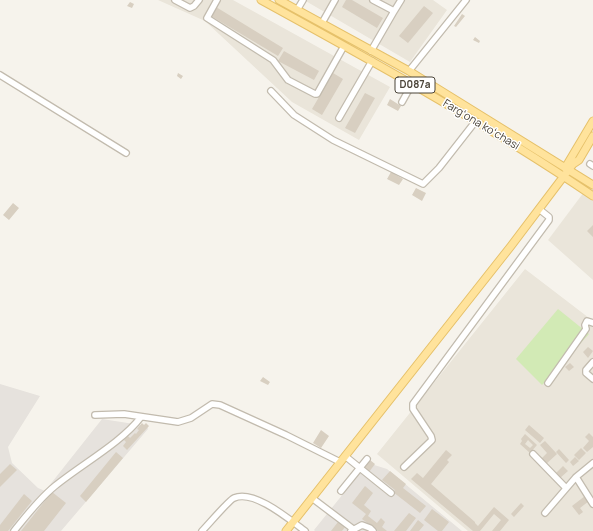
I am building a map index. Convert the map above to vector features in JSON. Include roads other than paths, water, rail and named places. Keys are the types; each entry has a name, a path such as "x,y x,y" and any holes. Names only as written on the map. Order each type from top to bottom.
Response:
{"main road":[{"name":"Fargʻona koʻchasi","path":"261,0 412,84 563,175 593,196"},
{"name":"Fargʻona koʻchasi","path":"279,0 409,71 568,168 593,185"},
{"path":"291,528 342,459 539,209 568,168 593,121"},
{"path":"568,168 579,160 593,136"}],"street":[{"path":"175,0 190,8 199,0"},
{"path":"217,0 207,18 273,60 288,80 315,94 317,94 344,46"},
{"path":"297,10 303,0"},
{"path":"322,23 336,0"},
{"path":"373,0 392,10 393,13"},
{"path":"409,71 466,0"},
{"path":"371,51 400,1"},
{"path":"339,118 372,61"},
{"path":"0,75 126,154"},
{"path":"402,102 412,84"},
{"path":"271,91 294,115 333,140 423,184 439,168 475,122"},
{"path":"404,467 432,440 431,436 413,410 413,404 549,220 549,217 539,209"},
{"path":"548,383 586,329 585,325 588,321 593,323"},
{"path":"593,362 586,370 586,373 593,379"},
{"path":"95,415 124,414 178,422 191,418 212,404 220,405 360,468 391,493"},
{"path":"14,531 40,499 130,430 141,417"},
{"path":"534,454 566,488"},
{"path":"341,491 367,459"},
{"path":"545,513 576,477 593,463"},
{"path":"576,477 593,504"},
{"path":"202,531 234,498 239,497 258,499 291,528 305,531"},
{"path":"312,498 352,530 362,525 373,531"}]}
